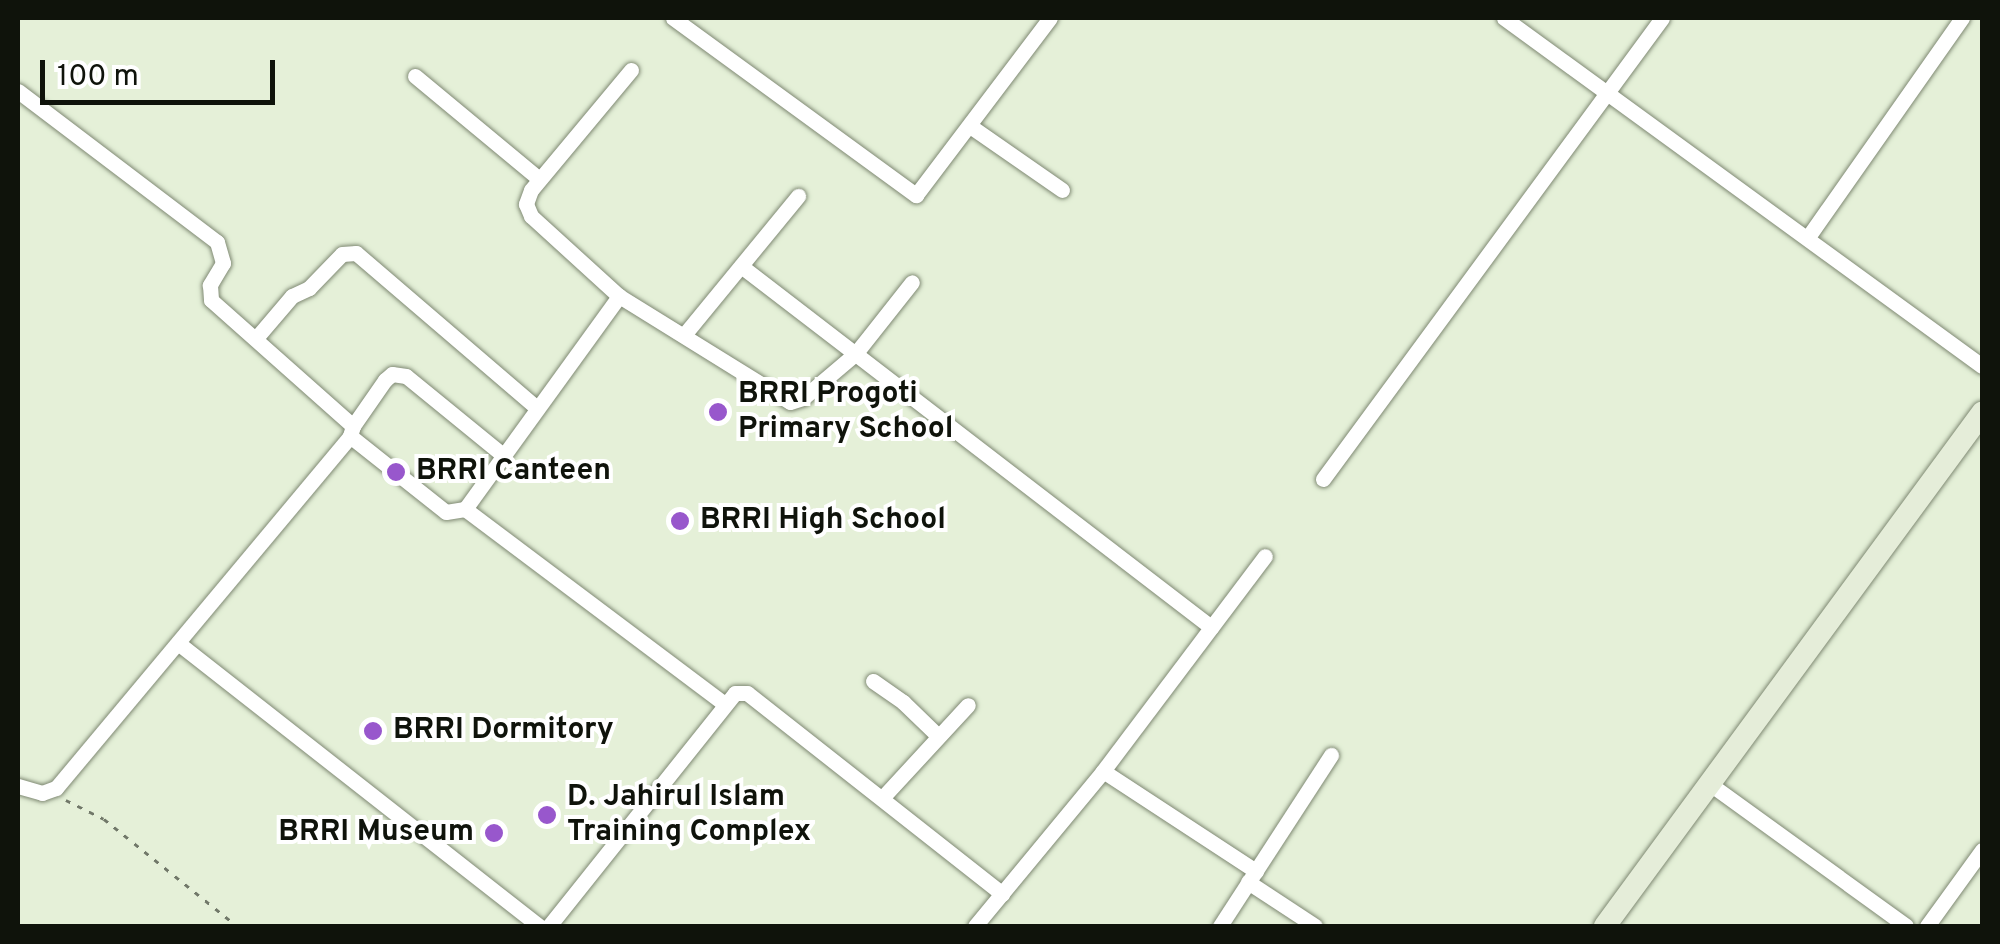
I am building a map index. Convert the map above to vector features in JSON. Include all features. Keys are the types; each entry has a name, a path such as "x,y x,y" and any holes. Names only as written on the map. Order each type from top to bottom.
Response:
{"main road":[{"path":"1606,926 1982,413"}],"street":[{"path":"673,18 916,195 1050,18"},
{"path":"1504,18 1982,366"},
{"path":"1324,480 1662,18"},
{"path":"1808,237 1962,18"},
{"path":"631,70 539,179 526,204 531,216 619,296 790,402 803,398 856,353 912,282"},
{"path":"415,76 539,179"},
{"path":"18,92 217,242 223,263 209,294 257,336 351,431 446,512 464,508 619,296"},
{"path":"970,126 1062,190"},
{"path":"684,335 798,196"},
{"path":"257,336 292,296 309,288 342,254 356,253 537,408"},
{"path":"741,266 1211,626"},
{"path":"18,786 42,793 56,788 351,431 392,374 406,376 504,455"},
{"path":"464,508 725,704"},
{"path":"975,926 1102,772 1264,556"},
{"path":"178,643 539,926"},
{"path":"873,681 904,702 937,736"},
{"path":"550,926 734,693 747,693 1002,894"},
{"path":"884,798 968,705"},
{"path":"1220,926 1331,754"},
{"path":"1102,772 1252,876 1316,926"},
{"path":"1710,784 1906,926"},
{"path":"1928,926 1982,850"}],"path":[{"path":"56,788 59,798 104,819 237,926"}],"place":[{"name":"BRRI Progoti Primary School","path":"718,412"},
{"name":"BRRI Canteen","path":"396,472"},
{"name":"BRRI High School","path":"680,521"},
{"name":"BRRI Dormitory","path":"373,731"},
{"name":"D. Jahirul Islam Training Complex","path":"547,815"},
{"name":"BRRI Museum","path":"494,833"}]}
